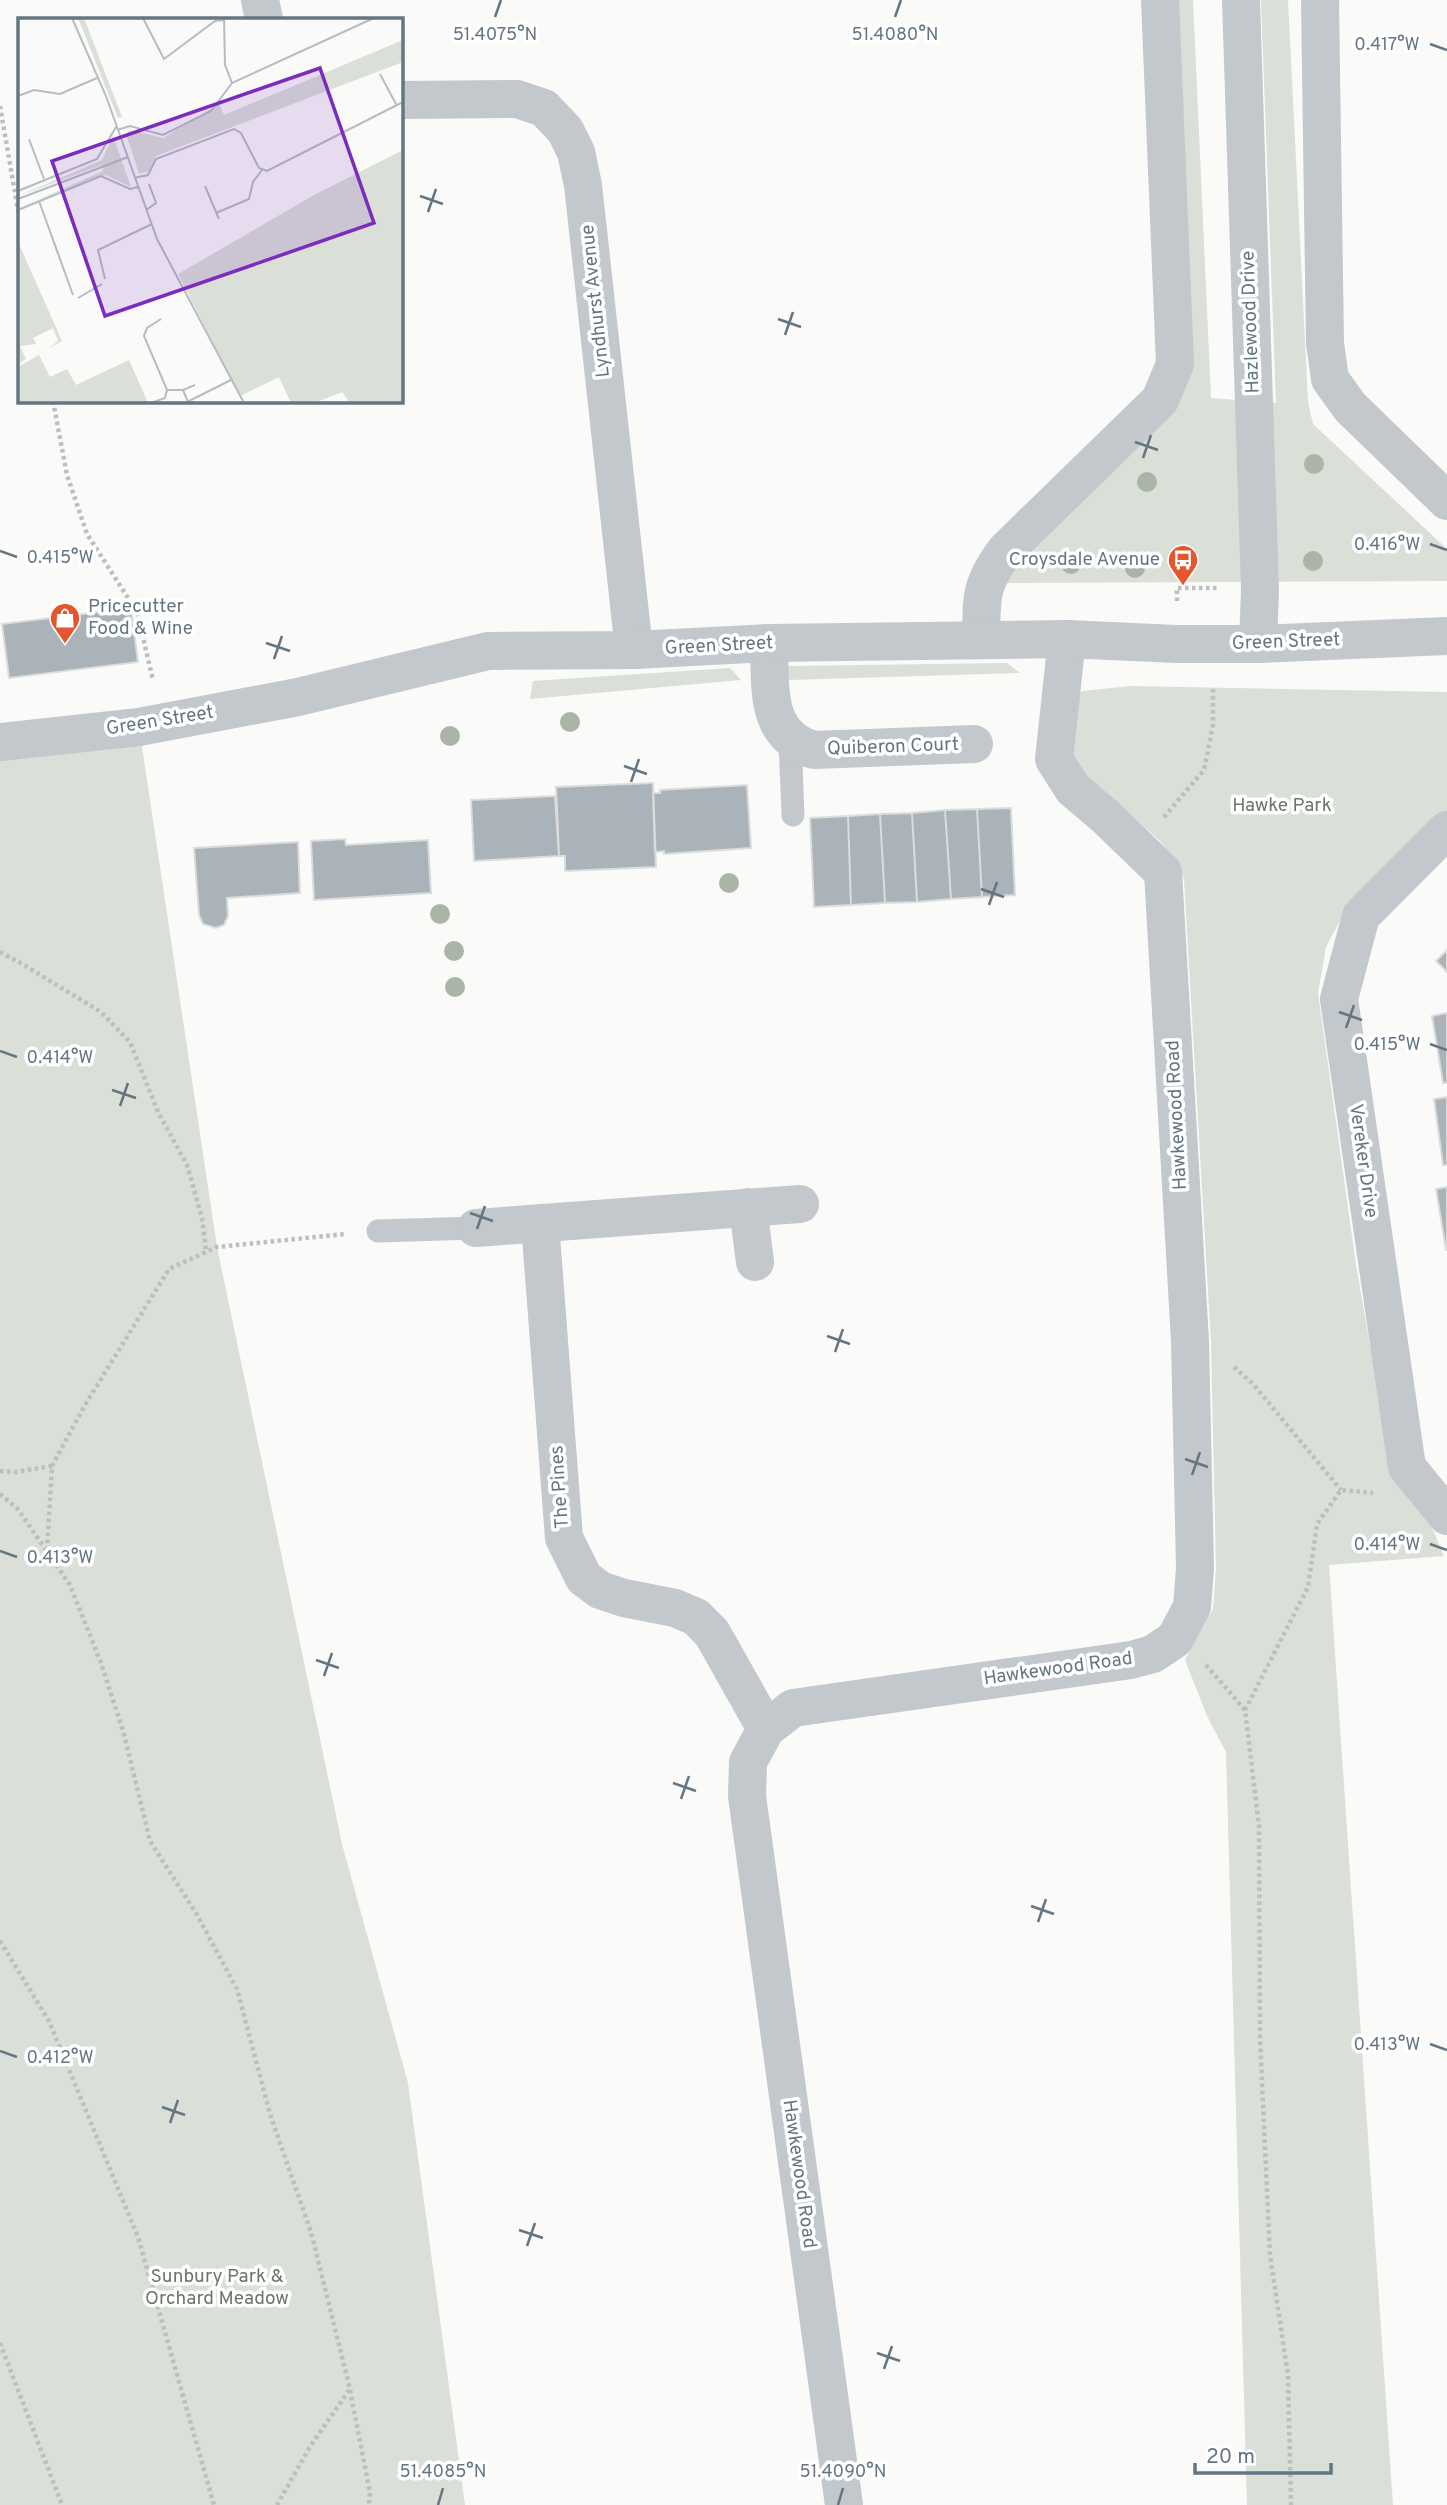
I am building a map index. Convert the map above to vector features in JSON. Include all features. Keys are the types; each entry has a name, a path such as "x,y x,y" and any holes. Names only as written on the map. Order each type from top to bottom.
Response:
{"street":[{"path":"260,0 264,18"},
{"path":"981,640 983,590 990,572 1005,551 1160,400 1175,364 1160,0"},
{"name":"Hazlewood Drive","path":"1241,0 1260,589 1258,644"},
{"path":"1320,0 1325,342 1330,379 1350,407 1447,500"},
{"name":"Lyndhurst Avenue","path":"402,100 517,99 544,108 565,130 576,152 584,198 634,650"},
{"name":"Green Street","path":"0,742 164,722 299,697 488,651 634,650 769,643 1067,639 1176,644 1258,644 1447,636"},
{"name":"Hawkewood Road","path":"844,2505 747,1796 748,1762 766,1729 793,1708 1131,1660 1153,1654 1175,1639 1192,1607 1195,1568 1190,1341 1163,872 1073,789 1054,759 1067,639"},
{"path":"769,643 771,696 775,715 790,740"},
{"name":"Quiberon Court","path":"790,740 814,750 974,744"},
{"name":"Vereker Drive","path":"1447,830 1361,915 1339,999 1407,1467 1447,1516"},
{"path":"476,1228 800,1203"},
{"path":"748,1208 755,1262"},
{"name":"The Pines","path":"540,1223 564,1538 584,1578 600,1590 624,1598 675,1608 696,1617 712,1633 766,1729"}],"lane":[{"path":"790,740 793,815"},
{"path":"378,1231 476,1228"}],"path":[{"path":"0,106 18,210"},
{"path":"53,402 67,475 87,534 136,612 164,722"},
{"path":"1177,588 1222,588"},
{"path":"1139,848 1204,769 1213,725 1213,680"},
{"path":"0,953 100,1012 130,1042 158,1112 187,1165 202,1218 206,1250"},
{"path":"47,1551 52,1466 85,1405 169,1269 217,1247 378,1231"},
{"path":"1190,1341 1209,1347 1253,1384 1341,1490 1370,1494 1422,1485"},
{"path":"0,1471 16,1472 52,1466"},
{"path":"1292,2505 1287,2375 1270,2255 1260,2039 1259,1826 1245,1710 1308,1587 1317,1524 1341,1490"},
{"path":"0,1494 17,1508 70,1585 101,1663 124,1734 150,1841 195,1913 236,1989 270,2114 311,2232 350,2389 370,2493 369,2505"},
{"path":"1175,1639 1193,1650 1245,1710"},
{"path":"0,1941 49,2021 138,2237 214,2505"},
{"path":"0,2343 62,2505"},
{"path":"277,2505 312,2445 350,2389"}],"green space":[{"path":"1166,0 1193,0 1211,398 1276,403 1261,0 1288,0 1308,402 1313,424 1447,549 1447,581 1001,583 1171,407"},
{"path":"1007,663 1020,673 789,680 788,666"},
{"path":"730,668 741,680 530,699 533,681"},
{"name":"Hawke Park","path":"1131,686 1447,692 1447,812 1346,909 1326,947 1318,993 1356,1265 1393,1477 1431,1525 1444,1556 1329,1565 1393,2505 1247,2505 1226,1752 1207,1716 1185,1660 1213,1609 1216,1570 1211,1342 1184,880 1163,844 1105,796 1069,759 1075,695 1082,691"},
{"name":"Sunbury Park & Orchard Meadow","path":"139,727 217,1247 342,1844 408,2083 465,2505 0,2505 0,742"}],"building":[{"path":"131,608 138,662 9,678 2,624"},
{"path":"653,783 656,867 565,871 565,856 559,856 556,787"},
{"path":"747,785 751,848 664,854 664,851 655,852 653,793 660,793 660,790"},
{"path":"555,796 559,856 474,861 471,800"},
{"path":"1011,808 1015,895 982,897 977,809"},
{"path":"977,809 982,897 951,899 945,810"},
{"path":"945,810 951,899 917,902 912,813"},
{"path":"912,813 917,902 885,903 880,814"},
{"path":"880,814 885,903 851,905 848,816"},
{"path":"848,816 851,905 814,907 810,818"},
{"path":"345,839 346,845 428,840 431,893 314,900 311,841"},
{"path":"298,842 300,893 227,898 228,916 224,925 216,928 203,924 199,915 194,848"},
{"path":"1447,950 1447,972 1436,961"},
{"path":"1447,1013 1447,1083 1443,1083 1432,1016"},
{"path":"1447,1097 1447,1165 1443,1165 1434,1099"},
{"path":"1447,1187 1447,1250 1446,1250 1436,1189"}],"place":[{"name":"Croysdale Avenue","path":"1183,587"},
{"name":"Pricecutter Food & Wine","path":"65,645"}]}
